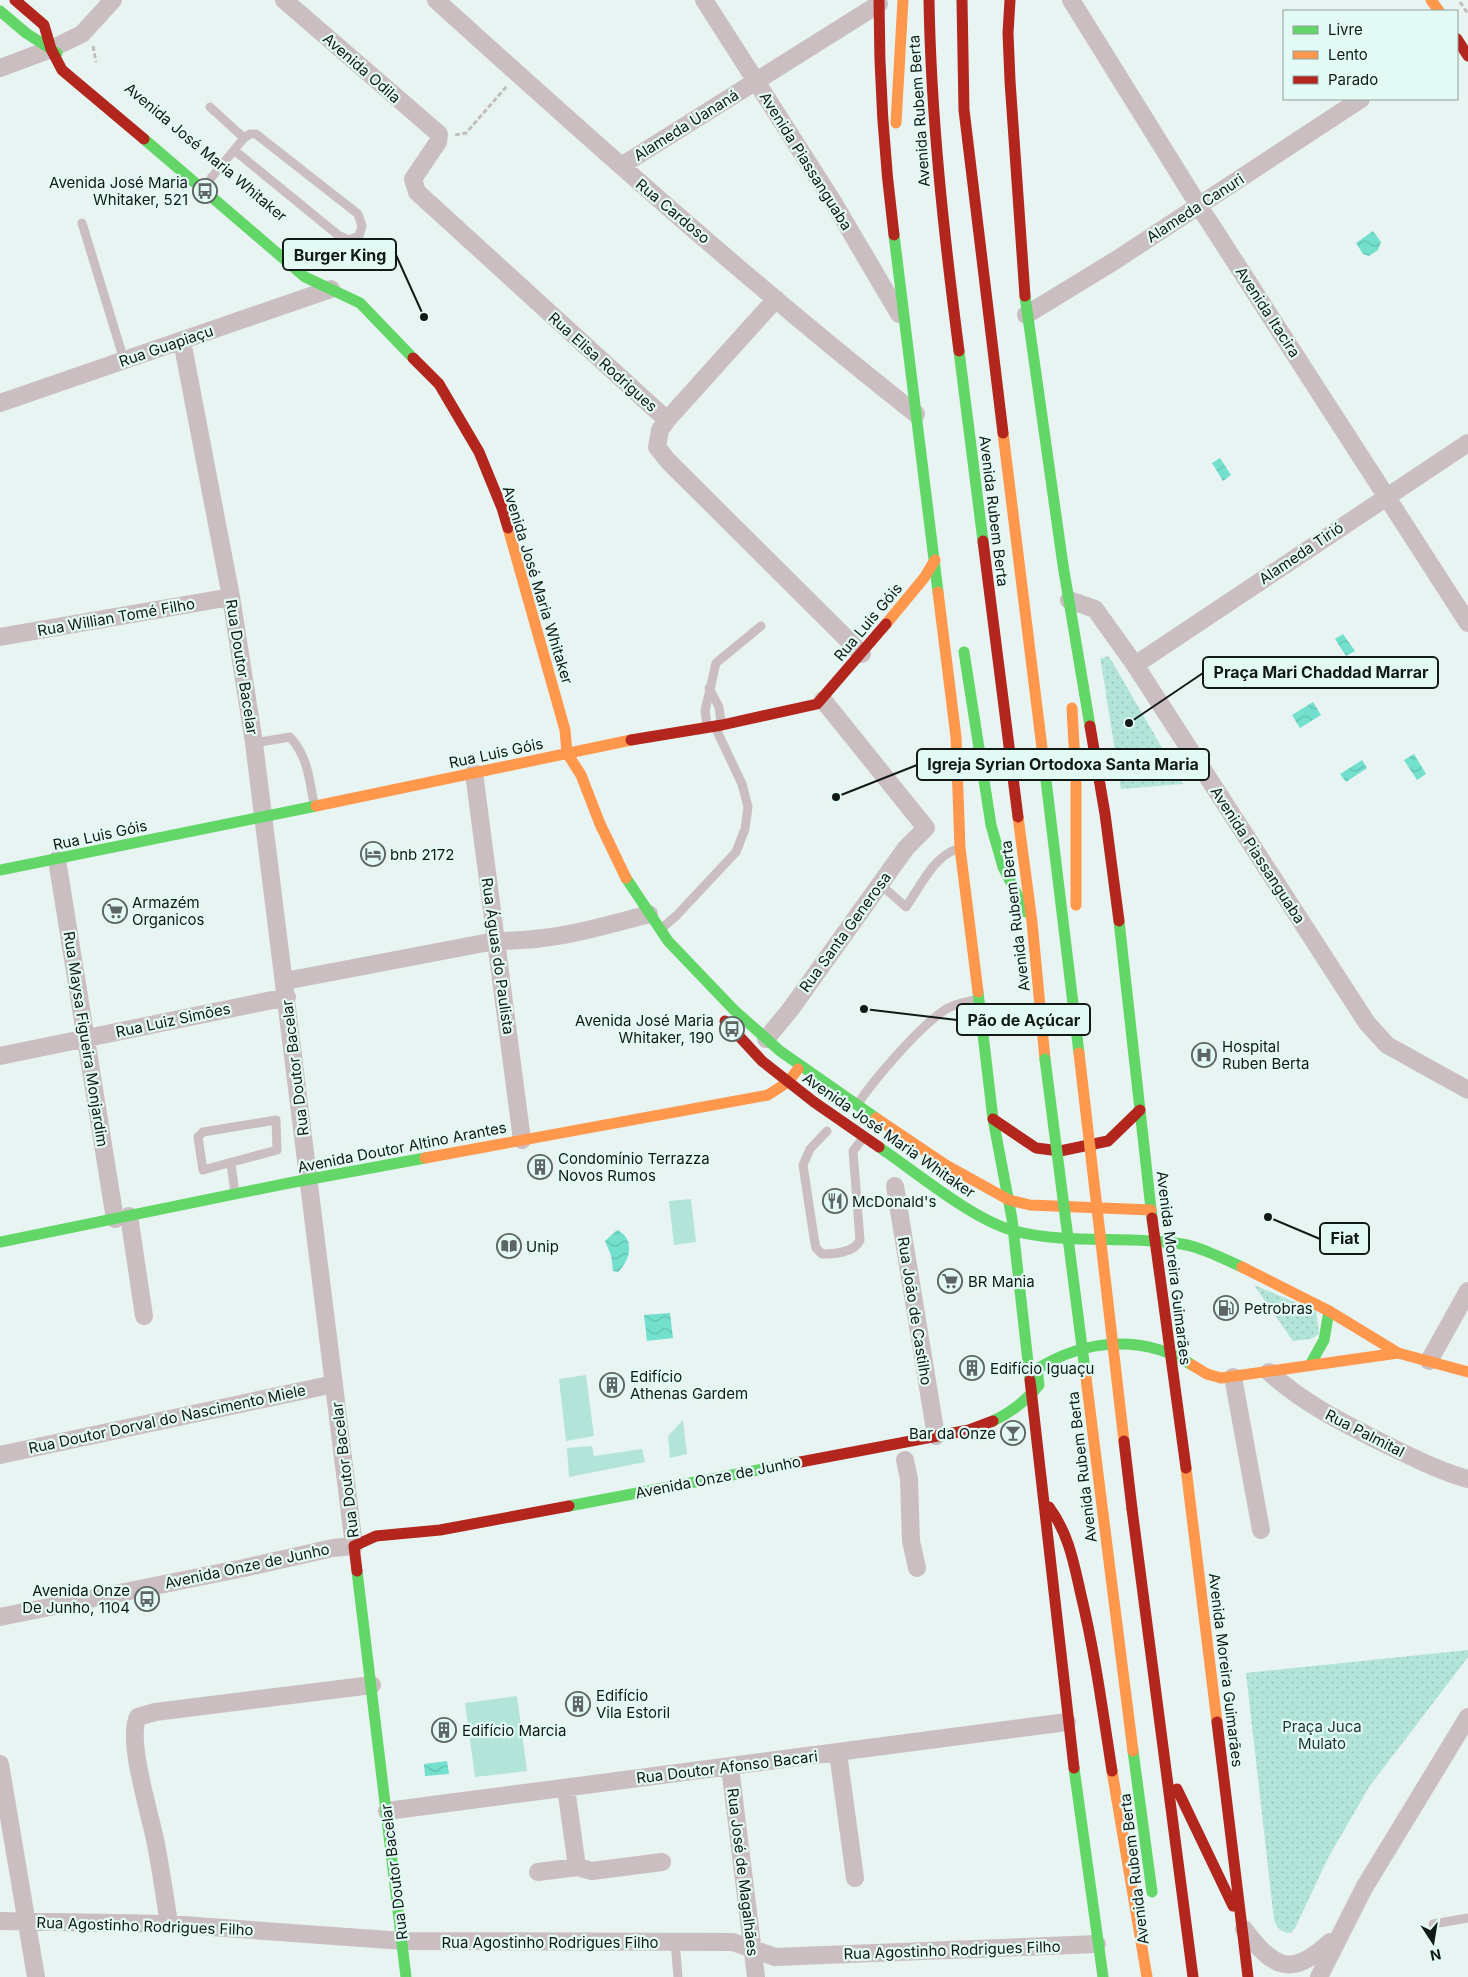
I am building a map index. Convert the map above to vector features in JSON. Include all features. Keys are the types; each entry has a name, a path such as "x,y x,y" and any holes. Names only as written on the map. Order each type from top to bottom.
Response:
{"main road":[{"path":"15,0 44,25 51,50"},
{"path":"886,173 898,112 903,0"},
{"name":"Avenida Rubem Berta","path":"929,0 930,72 944,236 1032,922 1045,1059 1103,1514 1114,1616 1137,1772 1154,1909"},
{"name":"Avenida Rubem Berta","path":"962,0 964,110 1029,660 1071,972 1132,1509 1193,1977"},
{"path":"1010,0 1010,71 1026,315 1063,565 1070,678"},
{"path":"879,2 879,48 886,173 956,737 960,848 993,1119 1009,1200 1026,1336 1030,1398 1044,1502 1067,1722 1103,1977"},
{"path":"0,11 26,33 67,58"},
{"path":"1458,41 1468,56"},
{"name":"Avenida José Maria Whitaker","path":"51,50 62,70 305,277 360,303 439,384 479,452 502,508 565,730 567,753 581,775 600,824 626,878 648,914 668,941 734,1010 766,1038 801,1066 856,1105 946,1165 1009,1200 1030,1205 1151,1210"},
{"path":"321,273 331,289 350,312"},
{"path":"451,428 464,450"},
{"name":"Rua Luis Góis","path":"0,870 57,860 538,761 567,753 804,708 823,700 924,578 935,560"},
{"name":"Avenida Moreira Guimarães","path":"1063,565 1106,814 1154,1240 1170,1352 1248,1977"},
{"path":"941,605 956,621"},
{"path":"962,640 989,824 1009,885 1032,922"},
{"path":"1071,972 1076,918 1076,782 1072,697"},
{"path":"556,741 567,753"},
{"name":"Avenida José Maria Whitaker","path":"668,941 679,964 703,994"},
{"name":"Avenida José Maria Whitaker","path":"714,1008 762,1061 788,1082 863,1138 986,1221 1013,1232 1051,1240 1154,1240 1192,1245 1211,1252 1328,1311 1398,1354"},
{"name":"Avenida Doutor Altino Arantes","path":"0,1242 308,1180 768,1095 788,1082 801,1066"},
{"path":"993,1119 1015,1136 1036,1148 1060,1151 1108,1141 1123,1129 1140,1110"},
{"path":"1310,1365 1324,1345 1328,1328 1328,1311"},
{"path":"1030,1398 1039,1385 1037,1369 1051,1358 1108,1345 1138,1344 1170,1352 1212,1376 1233,1377 1398,1354 1468,1372"},
{"name":"Avenida Onze de Junho","path":"354,1550 376,1536 440,1530 936,1436 991,1423 1030,1398"},
{"path":"1044,1502 1060,1522 1070,1546 1079,1586 1115,1778 1147,1977"},
{"name":"Rua Doutor Bacelar","path":"354,1550 372,1685 406,1977"},
{"path":"1166,1766 1242,1925"}],"street":[{"path":"0,68 51,50 82,34 113,0"},
{"name":"Avenida Odila","path":"284,0 440,136"},
{"name":"Rua Cardoso","path":"436,0 621,166 776,299 916,414"},
{"name":"Avenida Piassanguaba","path":"704,0 905,323"},
{"name":"Avenida Itacira","path":"1071,0 1199,206 1468,622"},
{"name":"Alameda Uananá","path":"621,166 879,2"},
{"name":"Alameda Canuri","path":"1026,315 1199,206 1359,100"},
{"name":"Rua Elisa Rodrigues","path":"440,136 413,180 412,184 417,192 667,420 660,430 657,447 668,461 862,654"},
{"name":"Rua Guapiaçu","path":"0,403 331,289"},
{"path":"667,420 776,299"},
{"name":"Rua Doutor Bacelar","path":"182,341 231,597 254,743 286,989 354,1550"},
{"name":"Alameda Tirió","path":"1135,666 1386,496 1468,443"},
{"name":"Rua Willian Tomé Filho","path":"0,637 231,597"},
{"name":"Avenida Piassanguaba","path":"1069,600 1095,609 1135,666 1367,1023 1387,1045 1468,1090"},
{"path":"823,700 926,828 958,826"},
{"name":"Rua Águas do Paulista","path":"474,773 522,1140"},
{"name":"Rua Santa Generosa","path":"766,1038 790,1010 906,848 926,828"},
{"name":"Rua Maysa Figueira Monjardim","path":"57,860 85,1039 144,1316"},
{"name":"Rua Luiz Simões","path":"0,1056 85,1039 286,989 495,941 530,941 564,937 648,914"},
{"name":"Rua João de Castilho","path":"895,1186 936,1436"},
{"path":"1429,1361 1468,1291"},
{"name":"Rua Palmital","path":"1269,1372 1288,1390 1329,1415 1439,1470 1468,1479"},
{"path":"1233,1377 1261,1530"},
{"name":"Rua Doutor Dorval do Nascimento Miele","path":"0,1455 334,1384"},
{"path":"905,1460 909,1479 911,1541 917,1568"},
{"name":"Avenida Onze de Junho","path":"0,1617 333,1548 354,1550"},
{"path":"169,1924 156,1845 138,1762 135,1728 138,1717 155,1712 372,1685"},
{"path":"1319,1977 1364,1888 1468,1717"},
{"name":"Rua Doutor Afonso Bacari","path":"386,1811 1067,1722"},
{"path":"838,1752 855,1878"},
{"path":"0,1764 28,1920 36,1977"},
{"name":"Rua José de Magalhães","path":"730,1767 756,1977"},
{"path":"566,1788 577,1867"},
{"path":"538,1872 577,1867 592,1871 662,1862"},
{"name":"Rua Agostinho Rodrigues Filho","path":"0,1921 169,1924 403,1941 733,1942 775,1957 1097,1944"},
{"path":"1242,1925 1267,1958 1296,1975 1320,1954 1347,1923"}],"lane":[{"path":"210,107 244,138"},
{"path":"211,178 234,150 244,138 253,133 352,208 362,220 361,232 358,236 349,240 338,236 234,150"},
{"path":"82,223 124,360"},
{"path":"660,930 677,915 736,852 746,829 748,807 742,784 715,726 705,711 716,663 760,626"},
{"path":"709,687 719,707 715,726"},
{"path":"254,743 290,737 305,758 314,806"},
{"path":"880,884 906,907 940,858 948,851 960,848"},
{"path":"856,1105 878,1077 937,1016 958,1003 979,1000"},
{"path":"276,1120 277,1150 231,1164 203,1170 198,1137 203,1132 276,1120"},
{"path":"827,1131 810,1149 803,1165 816,1248 822,1254 850,1250 855,1248 860,1240 853,1152 863,1138"},
{"path":"231,1164 236,1195"},
{"path":"1433,1924 1468,1918"},
{"path":"674,1942 678,1977"}],"path":[{"path":"1459,0 1468,14"},
{"path":"93,43 96,62"},
{"path":"440,136 466,133 517,74"}],"green space":[{"path":"1108,656 1183,784 1121,789 1100,659"},
{"path":"691,1199 696,1242 674,1245 669,1201"},
{"path":"1254,1285 1316,1311 1319,1334 1311,1339 1293,1341"},
{"path":"586,1375 594,1436 566,1441 559,1379"},
{"path":"683,1420 687,1454 670,1458 668,1436"},
{"path":"592,1446 594,1456 642,1449 645,1462 569,1477 567,1448"},
{"name":"Praça Juca Mulato","path":"1468,1650 1468,1657 1369,1787 1328,1858 1295,1928 1291,1933 1282,1931 1274,1920 1246,1673"},
{"path":"517,1696 527,1771 475,1777 465,1703"}],"water":[{"path":"1373,231 1381,242 1378,250 1369,256 1363,254 1356,243"},
{"path":"1220,458 1231,475 1223,481 1212,463"},
{"path":"1343,634 1355,651 1346,656 1335,639"},
{"path":"1313,702 1321,715 1300,728 1292,715"},
{"path":"1414,754 1426,774 1417,780 1404,760"},
{"path":"1362,760 1367,768 1346,782 1340,774"},
{"path":"617,1230 627,1238 629,1244 626,1262 618,1272 613,1271 611,1255 605,1241"},
{"path":"670,1313 673,1338 647,1341 644,1315"},
{"path":"447,1761 449,1774 425,1776 424,1764"}],"traffic: fast":[{"path":"0,11 26,33 57,53"},
{"path":"144,139 305,277 360,303 413,358"},
{"path":"894,235 938,592"},
{"path":"1025,296 1063,565 1090,726"},
{"path":"959,351 983,541"},
{"path":"964,652 991,825 1003,867 1026,912"},
{"path":"1045,772 1079,1053"},
{"path":"0,870 316,806"},
{"path":"626,878 668,941 734,1010 780,1051 876,1118"},
{"path":"1119,921 1152,1218"},
{"path":"978,992 993,1119 1012,1219 1030,1380"},
{"path":"1045,1059 1086,1378"},
{"path":"879,1147 964,1207 999,1226 1015,1231 1056,1238 1140,1240 1182,1244 1205,1251 1242,1267"},
{"path":"0,1242 289,1183 425,1158"},
{"path":"1310,1365 1324,1340 1329,1311"},
{"path":"993,1421 1018,1406 1039,1385 1037,1369 1075,1351 1094,1346 1134,1345 1154,1348 1192,1365"},
{"path":"569,1506 795,1463"},
{"path":"357,1571 406,1977"},
{"path":"1133,1751 1152,1892"},
{"path":"1074,1768 1103,1977"}],"traffic: slow":[{"path":"896,123 903,0"},
{"path":"1431,0 1438,10"},
{"path":"1003,433 1045,772"},
{"path":"508,528 565,730 567,753 581,775 600,824 626,878"},
{"path":"886,624 924,578 935,560"},
{"path":"938,592 956,737 960,848 978,992"},
{"path":"1072,708 1076,781 1076,905"},
{"path":"316,806 631,740"},
{"path":"1018,817 1032,922 1045,1059"},
{"path":"1079,1053 1124,1441"},
{"path":"425,1158 768,1095 788,1082 798,1069"},
{"path":"876,1118 946,1165 1009,1200 1030,1205 1151,1210"},
{"path":"1242,1267 1329,1311 1398,1353 1468,1372"},
{"path":"1192,1365 1207,1374 1221,1378 1398,1353"},
{"path":"1086,1378 1103,1514"},
{"path":"1186,1468 1217,1722"},
{"path":"1103,1514 1133,1751"},
{"path":"1112,1771 1147,1977"}],"traffic: jam":[{"path":"15,0 44,25 51,49 62,70 144,139"},
{"path":"879,0 883,118 894,235"},
{"path":"929,0 932,88 939,176 959,351"},
{"path":"962,0 964,110 1003,433"},
{"path":"1010,0 1008,33 1010,81 1025,296"},
{"path":"1458,41 1468,56"},
{"path":"413,358 439,384 479,452 502,508 508,528"},
{"path":"983,541 1018,817"},
{"path":"631,740 722,725 817,704 886,624"},
{"path":"1090,726 1105,814 1119,921"},
{"path":"725,1021 762,1061 814,1102 879,1147"},
{"path":"993,1119 1036,1148 1060,1151 1108,1141 1140,1110"},
{"path":"1152,1218 1186,1468"},
{"path":"1030,1380 1074,1768"},
{"path":"795,1463 969,1430 993,1421"},
{"path":"1124,1441 1132,1509"},
{"path":"357,1571 354,1546 376,1536 440,1530 569,1506"},
{"path":"1049,1507 1066,1539 1076,1572 1095,1661 1112,1771"},
{"path":"1132,1509 1193,1977"},
{"path":"1217,1722 1248,1977"},
{"path":"1177,1789 1233,1906"}],"place":[{"name":"Avenida José Maria Whitaker, 521","path":"205,191"},
{"name":"Burger King","path":"424,317"},
{"name":"Praça Mari Chaddad Marrar","path":"1129,723"},
{"name":"Igreja Syrian Ortodoxa Santa Maria","path":"836,797"},
{"name":"bnb 2172","path":"373,854"},
{"name":"Armazém Organicos","path":"115,911"},
{"name":"Pão de Açúcar","path":"864,1009"},
{"name":"Avenida José Maria Whitaker, 190","path":"732,1029"},
{"name":"Hospital Ruben Berta","path":"1204,1055"},
{"name":"Condomínio Terrazza Novos Rumos","path":"540,1167"},
{"name":"McDonald's","path":"835,1201"},
{"name":"Fiat","path":"1268,1217"},
{"name":"Unip","path":"509,1246"},
{"name":"BR Mania","path":"950,1281"},
{"name":"Petrobras","path":"1226,1308"},
{"name":"Edifício Iguaçu","path":"972,1368"},
{"name":"Edifício Athenas Gardem","path":"612,1385"},
{"name":"Bar da Onze","path":"1013,1433"},
{"name":"Avenida Onze De Junho, 1104","path":"147,1599"},
{"name":"Edifício Vila Estoril","path":"578,1704"},
{"name":"Edifício Marcia","path":"444,1730"}]}
